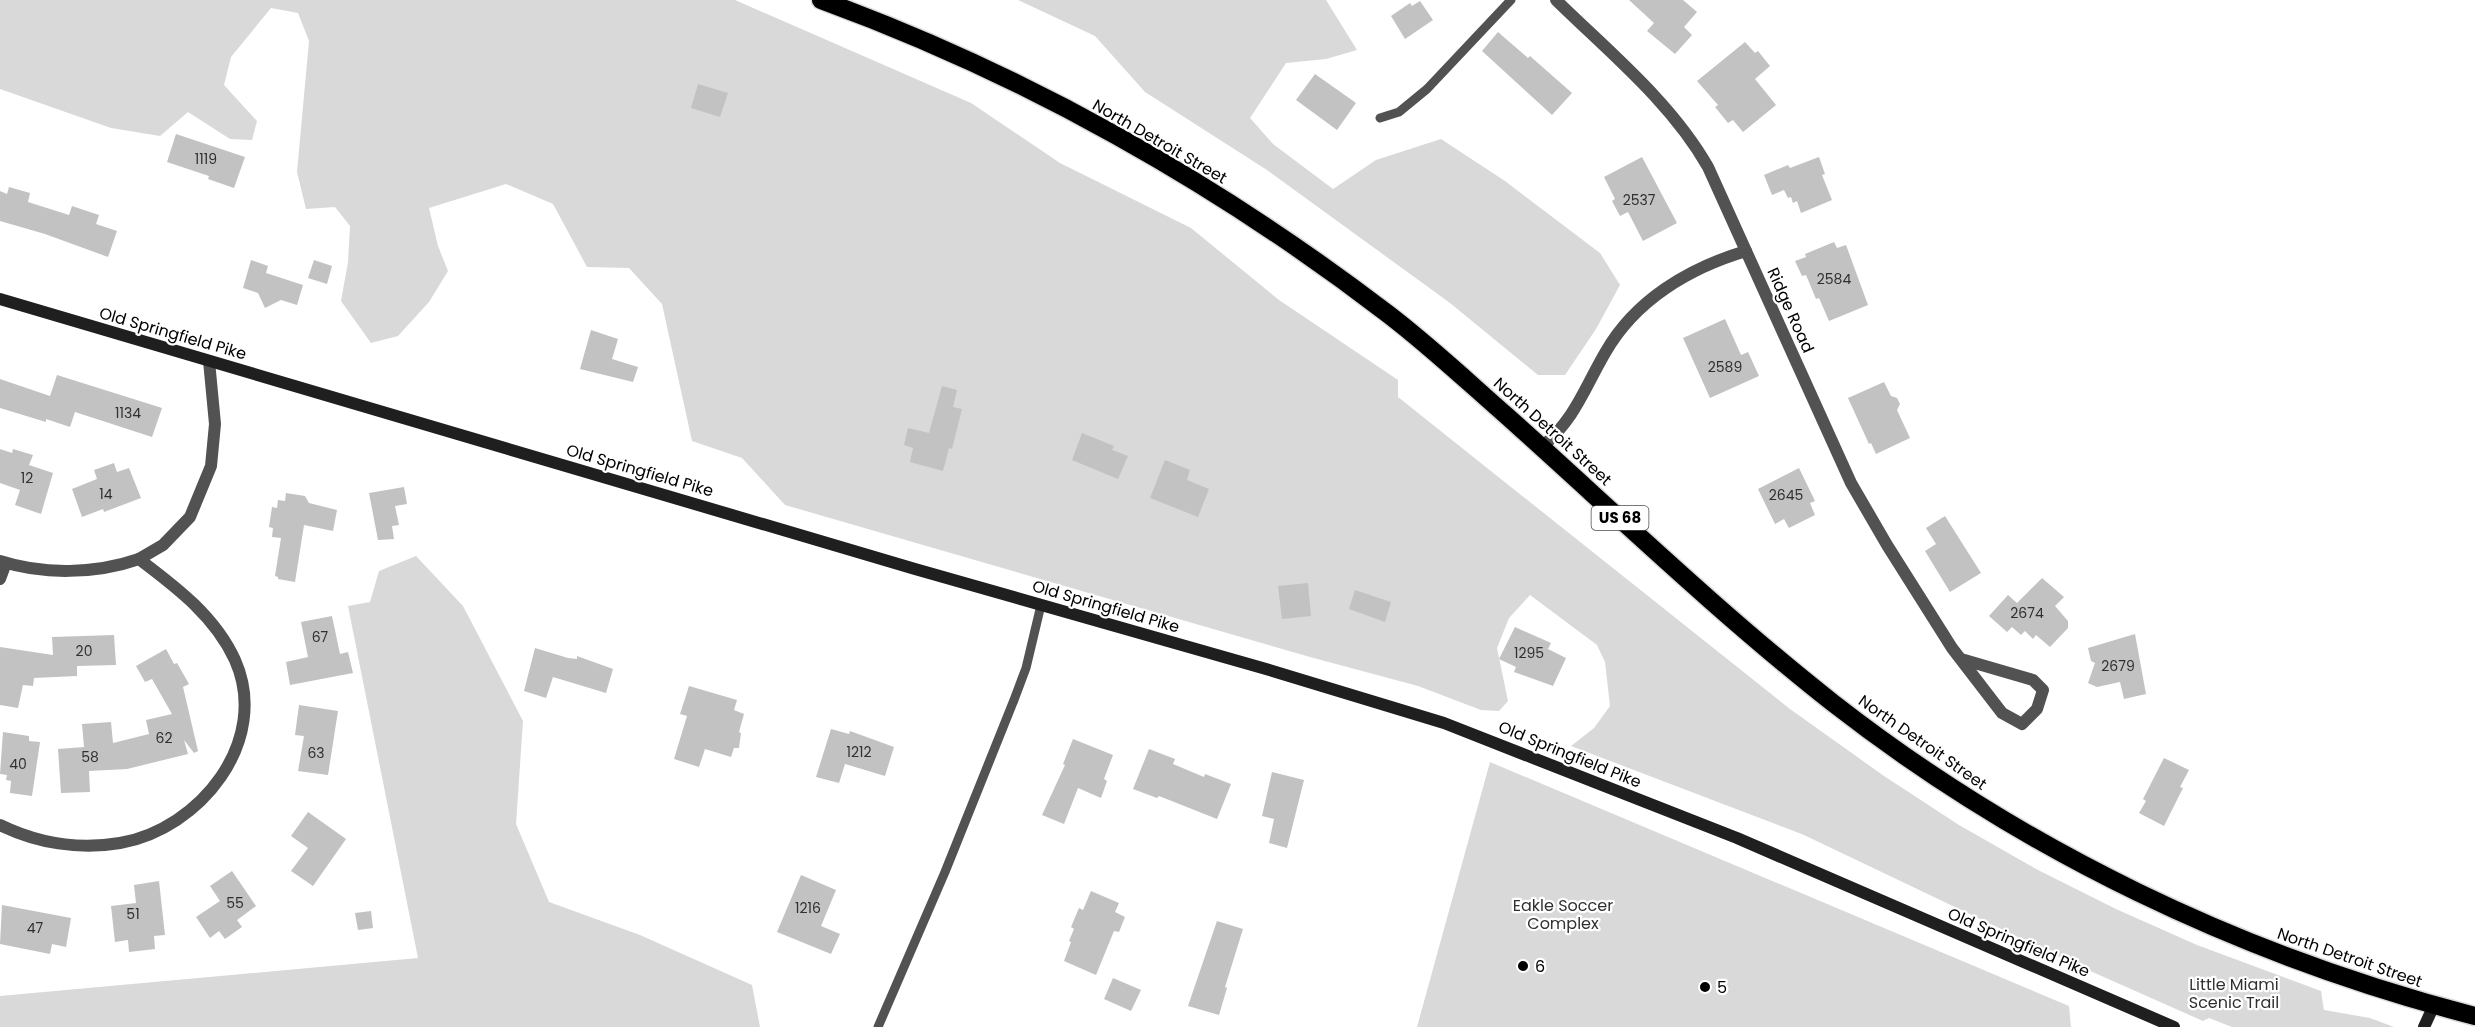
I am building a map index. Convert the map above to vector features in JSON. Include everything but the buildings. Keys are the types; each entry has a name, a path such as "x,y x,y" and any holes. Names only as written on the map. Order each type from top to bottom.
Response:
{"highway":[{"name":"North Detroit Street","path":"821,0 913,36 1040,96 1160,162 1274,232 1393,318 1801,677 1844,711 1964,795 2075,861 2188,916 2308,966 2434,1005"},
{"name":"US 68","path":"2434,1005 2475,1016"}],"street":[{"name":"Ridge Road","path":"1556,0 1679,123 1708,167 1851,483 1887,545 1961,659 2002,713 2022,724 2037,709 2043,690 2033,680 1961,659"},
{"path":"1542,447 1572,416 1606,350 1639,310 1676,280 1704,265 1746,251"},
{"name":"Old Springfield Pike","path":"0,299 1266,669 1457,728 1737,838 2172,1027"},
{"path":"0,579 3,562 40,569 72,570 99,568 139,559 163,545 190,517 211,466 215,424 209,361"},
{"path":"0,825 38,840 64,844 94,846 121,842 160,828 189,811 207,794 226,770 237,748 243,725 242,682 235,661 208,619 189,598 139,559"},
{"path":"2424,1027 2434,1005"}],"lane":[{"path":"1380,118 1399,112 1427,89 1511,0"},
{"path":"878,1027 945,872 1014,700 1026,668 1041,605"}],"green space":[{"name":"Little Miami Scenic Trail","path":"0,0 735,0 971,103 1060,163 1191,228 1279,300 1398,380 1398,397 1790,709 1884,776 1959,825 2036,869 2116,909 2197,945 2321,991 2324,1010 2370,1018 2394,1027 2232,1027 2209,1018 2203,1021 2070,962 1804,835 1571,746 1594,728 1610,706 1605,662 1597,645 1530,595 1509,618 1497,648 1508,701 1499,711 1481,710 1418,686 1310,657 785,505 742,458 692,441 662,304 629,268 587,267 553,204 506,184 429,208 438,246 448,271 429,302 398,336 371,343 341,301 348,262 350,226 335,207 306,209 297,172 309,41 298,13 271,8 231,57 224,85 257,121 252,140 230,139 188,112 160,136 111,128 0,89"},
{"path":"1018,0 1326,0 1357,50 1326,59 1286,63 1250,118 1273,144 1333,189 1376,160 1441,139 1505,181 1600,253 1620,285 1596,329 1565,375 1538,375 1450,303 1267,170 1145,92 1095,36"},
{"path":"416,556 463,606 523,721 516,824 549,902 640,935 752,985 760,1027 0,1027 0,996 418,958 348,606 370,602 379,571"},
{"name":"Eakle Soccer Complex","path":"1490,762 2069,1006 2071,1027 1417,1027"}],"place":[{"name":"6","path":"1523,966"},
{"name":"5","path":"1705,987"}]}
